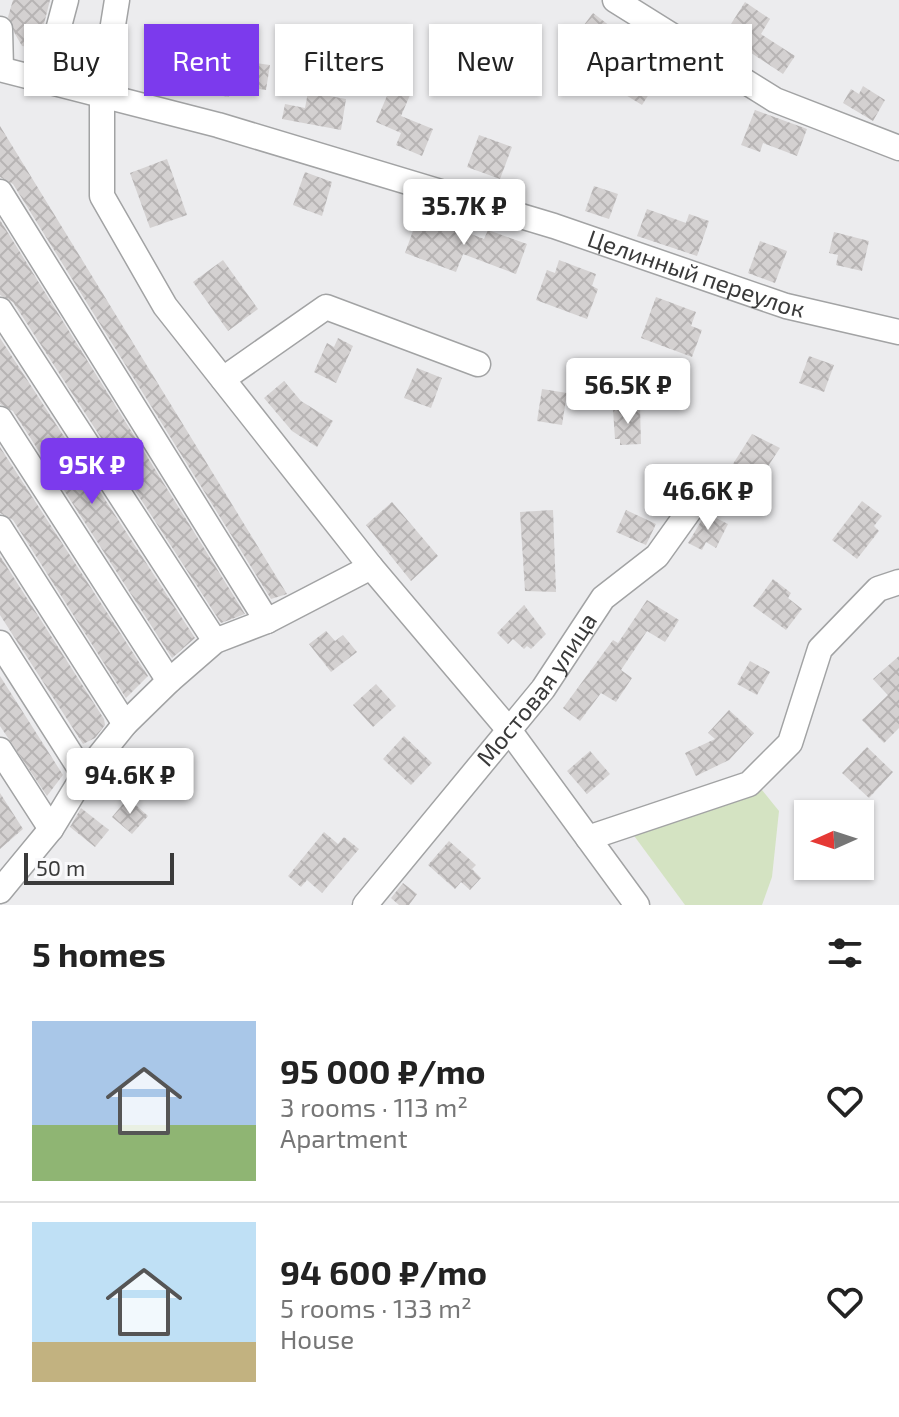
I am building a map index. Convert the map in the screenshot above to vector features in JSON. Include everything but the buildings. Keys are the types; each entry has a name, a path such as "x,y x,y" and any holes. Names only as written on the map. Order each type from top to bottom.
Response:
{"street":[{"path":"60,24 66,0"},
{"path":"113,24 117,0"},
{"path":"615,0 775,100 899,148"},
{"path":"0,29 1,69"},
{"name":"Целинный переулок","path":"1,69 24,74"},
{"path":"102,96 102,196 165,306 371,567 509,730 637,905"},
{"name":"Целинный переулок","path":"113,96 554,226 786,306 899,332"},
{"path":"0,192 267,621"},
{"path":"223,379 326,307 478,364"},
{"path":"0,310 215,641"},
{"path":"0,419 169,681"},
{"name":"Мостовая улица","path":"365,905 543,689 603,598 657,556 712,479"},
{"path":"0,528 125,724"},
{"path":"4,876 51,829 84,775 125,724 215,641 267,621 371,567"},
{"path":"588,838 749,784 790,743 820,649 878,589 899,582"},
{"path":"0,643 84,775"},
{"path":"0,750 51,829"}],"green space":[{"path":"762,790 779,811 772,877 762,905 685,905 632,833"}]}
